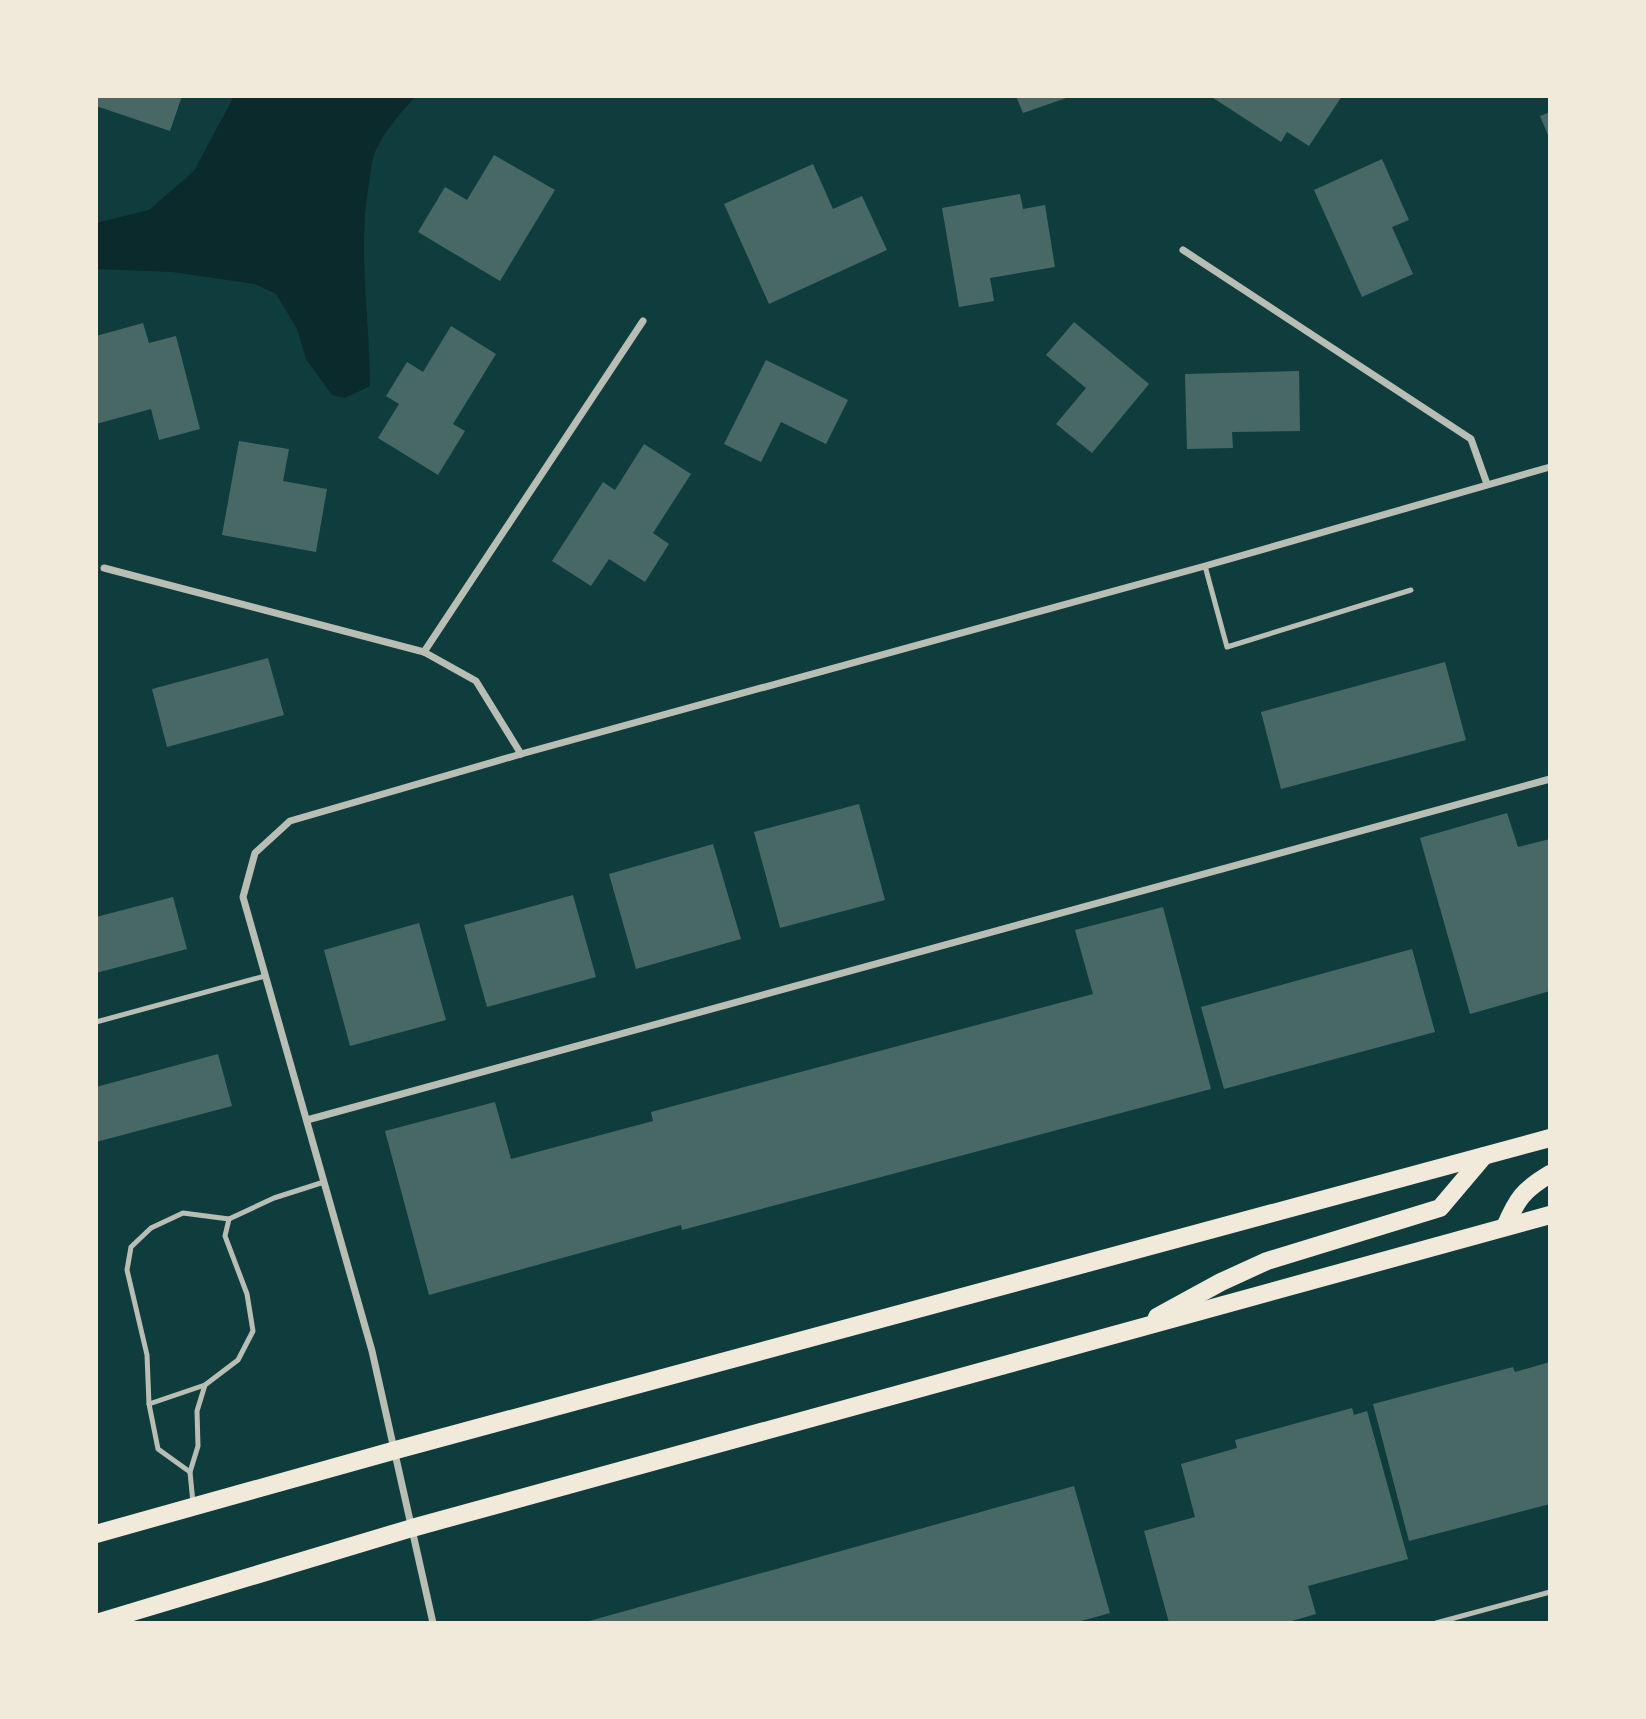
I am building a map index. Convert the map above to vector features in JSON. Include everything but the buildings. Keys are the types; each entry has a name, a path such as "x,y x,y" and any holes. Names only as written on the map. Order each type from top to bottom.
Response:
{"main road":[{"path":"96,1534 396,1450 1550,1138"},
{"path":"1129,1332 1221,1282 1268,1261 1440,1208 1484,1156"},
{"path":"1505,1227 1528,1186 1550,1174"},
{"path":"96,1623 117,1620 412,1528 1550,1215"}],"street":[{"path":"1183,250 1471,439 1487,484"},
{"path":"424,652 643,321"},
{"path":"433,1623 372,1351 243,897 255,853 290,821 1550,467"},
{"path":"104,568 424,652 476,681 522,754"},
{"path":"307,1120 1550,779"}],"lane":[{"path":"1205,566 1227,647 1411,590"},
{"path":"96,1021 265,976"},
{"path":"190,1472 158,1449 149,1404 147,1354 127,1270 131,1247 151,1228 183,1213 229,1219 274,1198 324,1182"},
{"path":"149,1404 205,1385 238,1360 253,1331 247,1294 225,1236 229,1219"},
{"path":"194,1507 190,1472 198,1446 197,1411 205,1385"},
{"path":"1436,1623 1550,1592"}],"water":[{"path":"234,96 416,96 388,129 373,159 364,233 370,386 345,398 332,395 306,359 297,329 276,294 255,284 172,272 96,269 96,223 149,210 194,171"}]}
